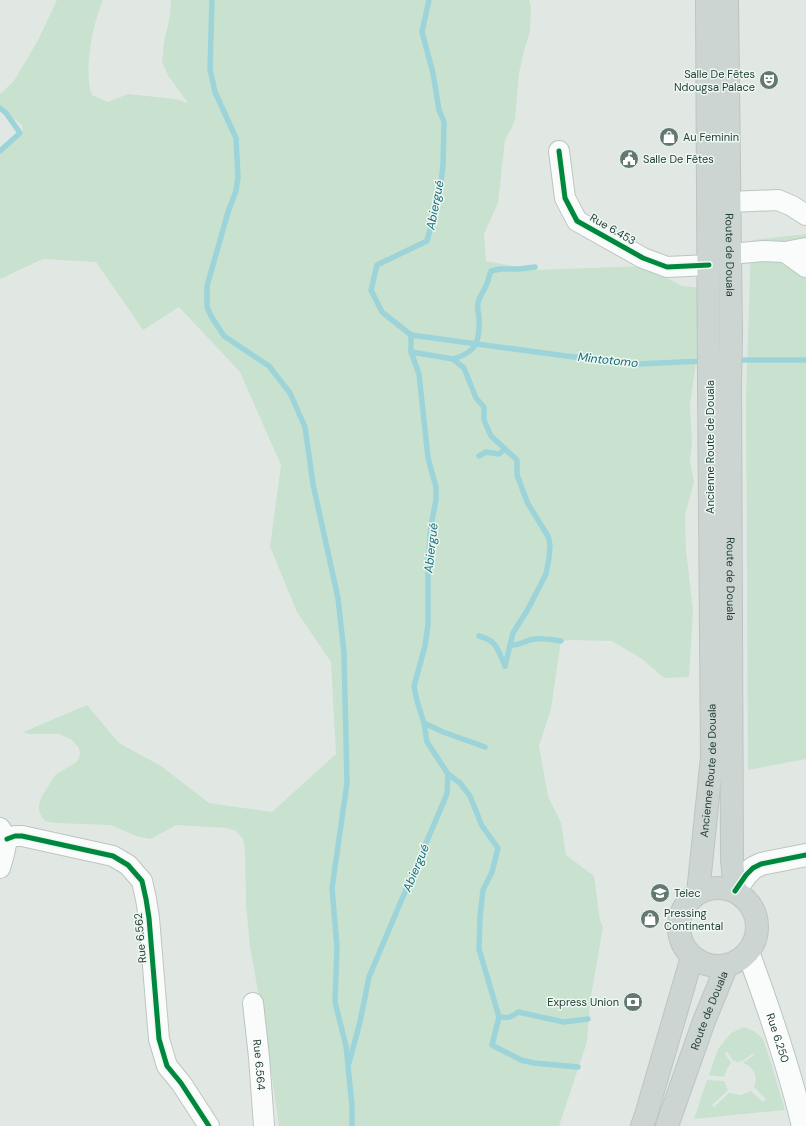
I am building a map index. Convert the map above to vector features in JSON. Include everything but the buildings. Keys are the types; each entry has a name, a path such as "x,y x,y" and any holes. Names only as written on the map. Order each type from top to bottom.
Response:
{"main road":[{"name":"Ancienne Route de Douala","path":"698,892 712,757 720,374 709,335 707,0"},
{"name":"Route de Douala","path":"727,0 731,336 720,374 732,860 735,891"},
{"path":"735,891 753,868 761,864 806,855"},
{"path":"726,965 714,966 703,963 692,956 685,948 681,939 679,928 680,918 690,899 698,892 712,888 726,888 735,891 748,902 756,918 756,936 748,952"},
{"name":"Route de Douala","path":"668,1126 704,1022 726,965 739,960 748,952"},
{"name":"Rue 6.250","path":"748,952 801,1094 804,1126"},
{"path":"642,1126 692,956"}],"street":[{"name":"Rue 6.453","path":"559,151 565,198 577,221 643,258 666,267 709,265"},
{"path":"730,202 778,200 792,206 806,215"},
{"path":"730,254 764,251 785,252 806,248"},
{"path":"785,252 806,266"},
{"path":"0,868 4,854 4,833"},
{"name":"Rue 6.562","path":"4,833 10,836 22,836 112,856 128,865 142,881 149,918 159,1039 167,1066 181,1083 209,1126"},
{"name":"Rue 6.564","path":"253,1003 264,1126"}],"green space":[{"path":"57,0 103,0 90,47 89,85 92,95 108,102 128,94 176,99 188,103 169,77 162,62 164,42 170,16 171,0 529,0 531,7 530,31 519,73 515,120 505,140 498,203 484,234 486,261 535,270 644,266 682,286 701,288 702,319 690,405 692,442 690,461 694,482 685,515 686,550 693,610 689,677 664,678 642,659 612,641 561,641 551,709 539,746 548,796 561,823 566,855 594,876 600,920 603,927 590,1002 587,1042 559,1126 279,1126 265,1030 250,947 246,904 245,850 243,839 236,831 227,828 177,825 150,839 136,836 111,825 55,823 45,821 39,811 39,804 42,796 56,774 74,764 78,760 80,754 79,748 72,740 59,734 29,734 23,732 87,705 119,743 161,766 209,803 272,812 336,754 331,662 297,612 270,547 281,465 240,372 179,307 143,330 96,262 43,259 0,279 0,153 23,134 22,125 5,112 0,105 0,94 14,81 38,40"},
{"path":"806,234 806,759 748,770 746,396 751,245 753,240"},
{"path":"744,1027 754,1031 763,1039 785,1110 694,1119 707,1080 724,1081 728,1090 712,1105 714,1107 729,1093 741,1095 751,1091 763,1102 766,1099 754,1087 756,1079 754,1072 747,1064 743,1063 754,1055 754,1053 744,1060 736,1062 727,1052 725,1054 731,1063 724,1077 709,1075 718,1049 731,1033"}],"waterway":[{"path":"212,0 210,69 215,92 236,138 238,177 236,191 228,212 207,286 207,307 224,336 269,366 290,393 305,427 313,484 338,598 344,653 347,783 332,888 337,947 335,1002 346,1046 352,1106 352,1126"},
{"name":"Abiergué","path":"349,1063 360,1022 369,977 447,794 448,774 427,742 424,723 414,686 425,646 428,625 428,564 431,525 436,500 436,487 428,458 419,374 411,352 411,335 382,312 371,290 377,265 427,241 440,191 443,165 444,122 439,110 433,73 422,32 429,0"},
{"path":"0,108 6,113 20,133 0,151"},
{"path":"453,359 468,353 476,344 479,332 478,303 491,271 535,267"},
{"name":"Mintotomo","path":"411,335 638,364 704,361"},
{"path":"411,352 453,359 464,368 476,398 484,407 484,420 491,436 517,460 517,475 528,504 548,536 550,545 546,574 528,609 513,633 505,666"},
{"name":"Mintotomo","path":"734,360 806,360"},
{"path":"479,456 486,452 499,454 505,449"},
{"path":"479,636 490,640 496,646 505,666"},
{"path":"510,645 517,645 538,639 561,641"},
{"path":"424,723 443,732 485,747"},
{"path":"448,774 460,783 470,796 482,826 498,848 492,872 483,890 479,949 499,1017 492,1045 521,1060 534,1063 578,1067"},
{"path":"499,1017 509,1017 518,1012 564,1022 588,1019"}],"cycle path":[{"path":"559,151 565,198 577,221 643,258 667,267 709,265"},
{"path":"7,839 15,836 22,836 113,856 128,865 142,881 149,918 159,1039 167,1066 181,1083 209,1126"},
{"path":"735,891 753,868 761,864 806,855"}],"place":[{"name":"Salle De Fêtes Ndougsa Palace","path":"769,80"},
{"name":"Au Feminin","path":"669,137"},
{"name":"Salle De Fêtes","path":"629,159"},
{"name":"Telec","path":"660,893"},
{"name":"Pressing Continental","path":"650,919"},
{"name":"Express Union","path":"633,1002"}]}
